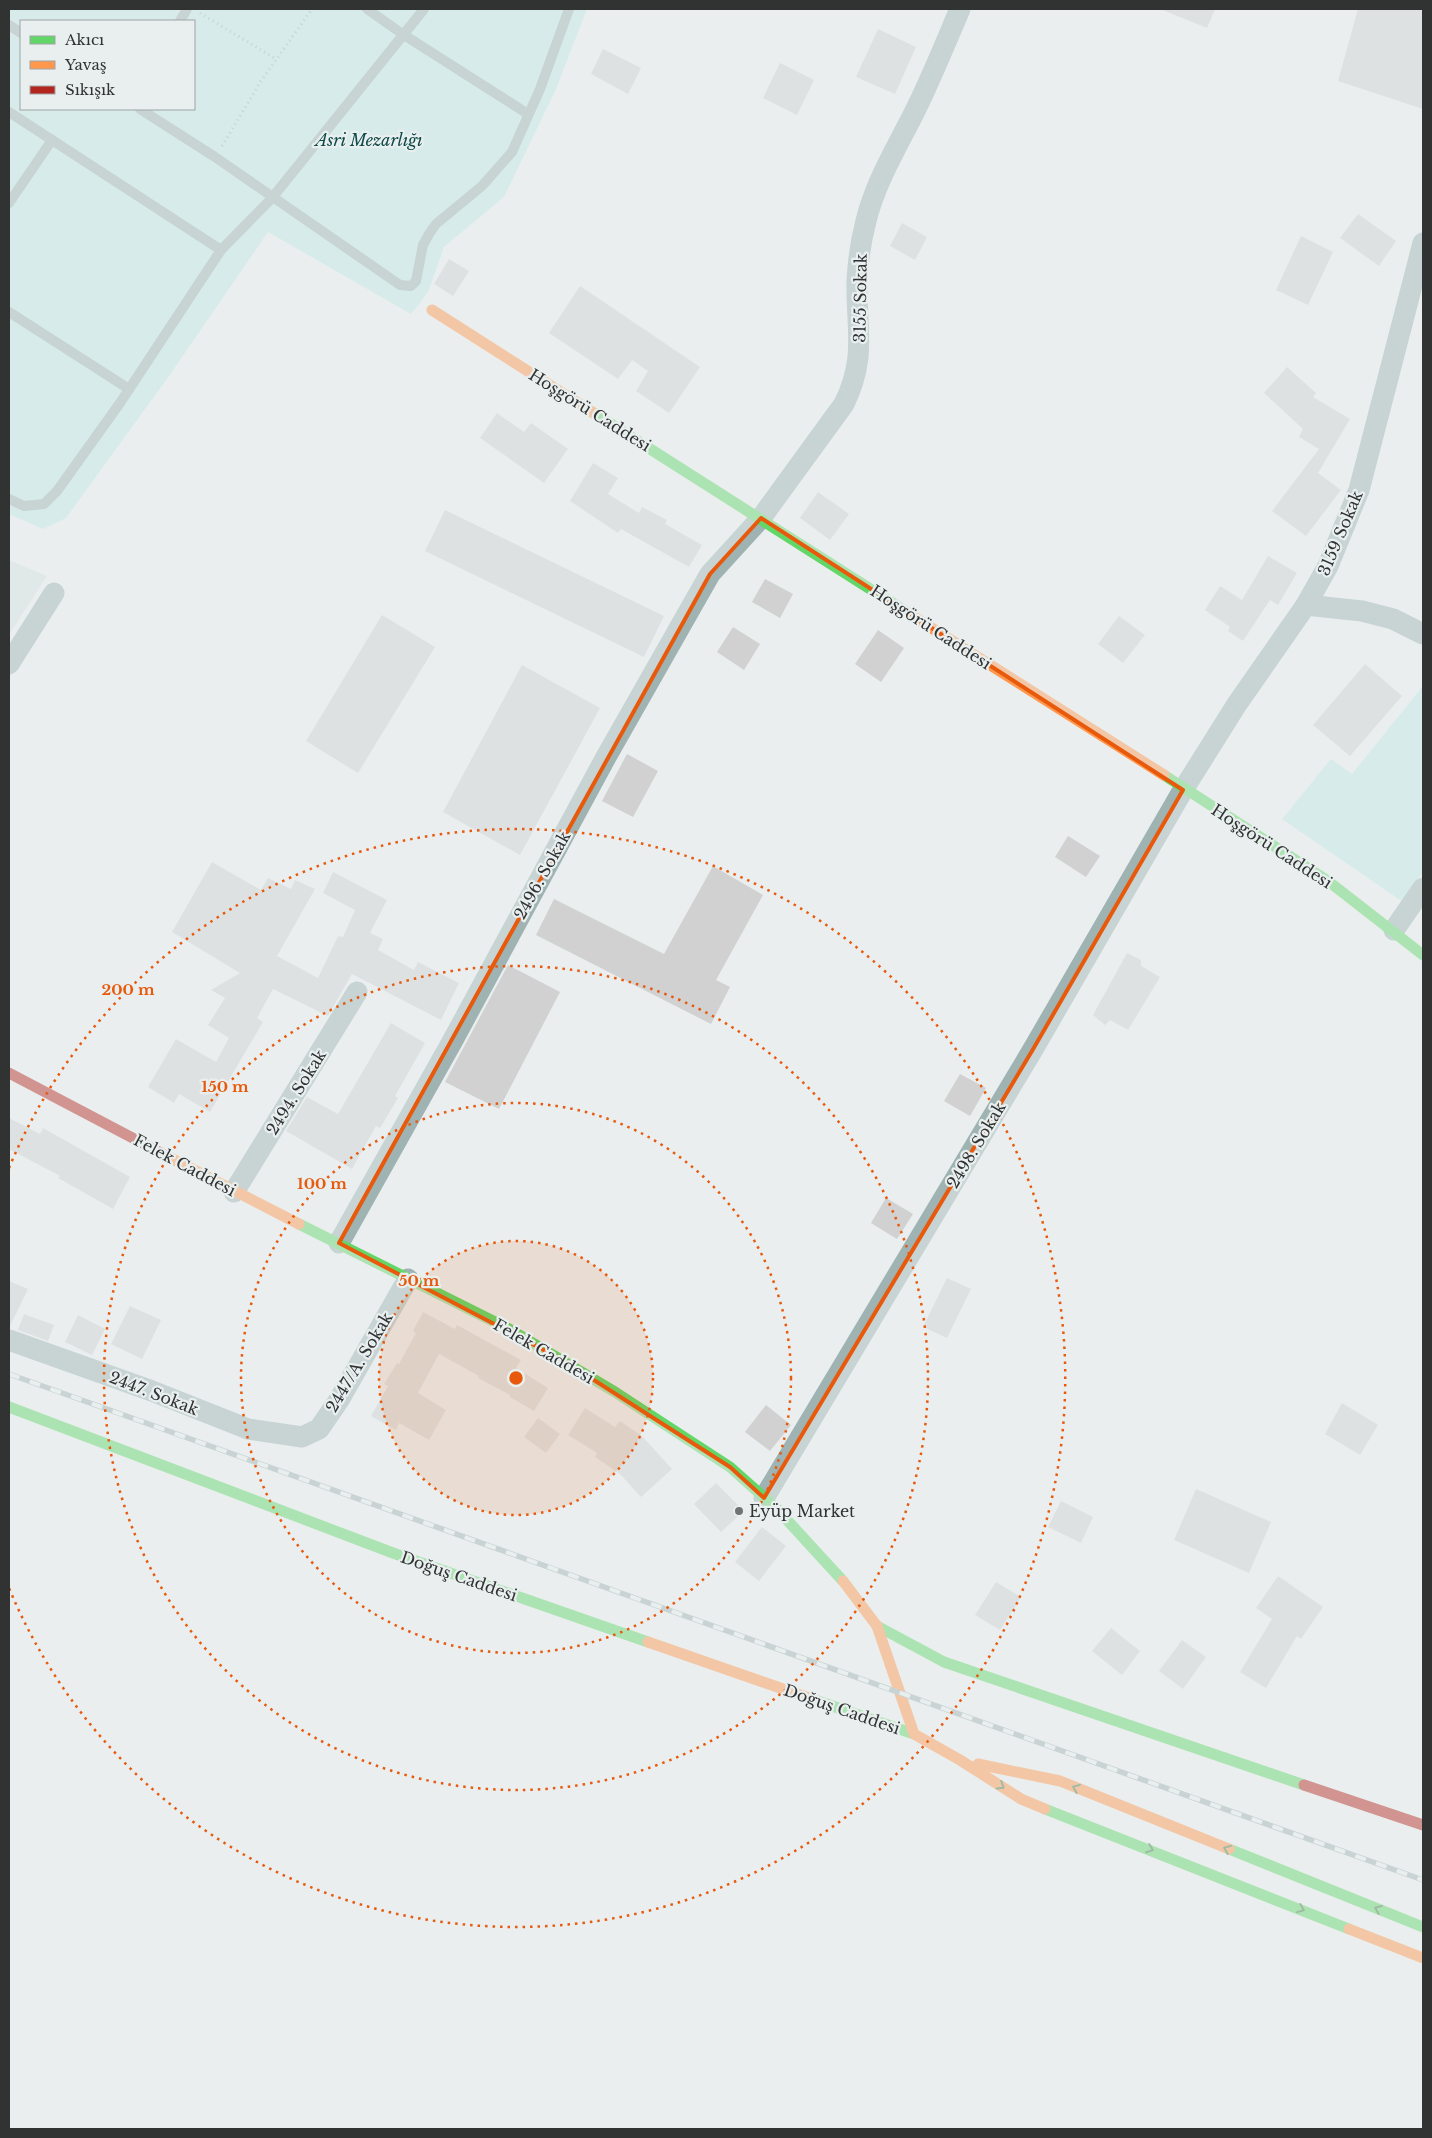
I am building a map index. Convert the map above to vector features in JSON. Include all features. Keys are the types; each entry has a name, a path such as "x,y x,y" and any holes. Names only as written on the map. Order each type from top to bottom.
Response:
{"street":[{"name":"3155 Sokak","path":"761,518 836,416 852,388 860,354 857,281 866,218 875,193 925,90 960,9"},
{"name":"3159 Sokak","path":"1183,790 1237,704 1306,605 1328,566 1359,490 1423,243"},
{"name":"Hoşgörü Caddesi","path":"432,310 1328,881 1394,930 1423,955"},
{"name":"2496. Sokak","path":"338,1243 453,1040 601,766 710,574 761,518"},
{"path":"9,664 54,593"},
{"path":"1306,605 1362,612 1393,619 1423,634"},
{"name":"2498. Sokak","path":"764,1498 1032,1051 1183,790"},
{"path":"1394,930 1423,888"},
{"name":"2494. Sokak","path":"234,1192 357,992"},
{"name":"Felek Caddesi","path":"9,1073 234,1192 509,1329 615,1392 730,1467 776,1508 846,1584 877,1626 914,1734"},
{"name":"2447/A. Sokak","path":"302,1437 319,1429 339,1400 408,1279"},
{"name":"2447. Sokak","path":"9,1340 152,1391 248,1429 278,1435 302,1437"},
{"name":"Doğuş Caddesi","path":"9,1407 393,1553 914,1734"},
{"path":"877,1626 944,1662 990,1679 1423,1825"},
{"path":"914,1734 960,1760 1021,1799 1423,1958"},
{"path":"960,1760 1060,1782 1423,1927"}],"lane":[{"path":"181,20 187,9"},
{"path":"367,9 404,35 528,114"},
{"path":"9,499 24,506 44,504 57,492 130,389 221,250 272,198 424,9"},
{"path":"142,110 215,157 400,285 411,286 416,281 423,245 436,224 482,186 512,152 540,89 569,9"},
{"path":"9,25 20,32"},
{"path":"9,112 221,250"},
{"path":"9,203 52,140"},
{"path":"9,312 130,389"}],"path":[{"path":"193,9 276,60"},
{"path":"215,157 261,81 312,9"}],"highlighted area":[{"path":"761,518 1183,790 1032,1051 764,1498 730,1467 561,1359 339,1243 710,574"}],"shaded area":[{"path":"9,560 47,576 9,635"}],"green space":[{"name":"Asri Mezarlığı","path":"9,9 587,9 556,89 504,197 444,247 428,292 411,314 268,232 169,376 66,518 43,529 9,514"},
{"path":"1423,686 1423,872 1403,902 1282,819 1331,759 1352,774"}],"building":[{"path":"1160,9 1215,9 1207,28"},
{"path":"1358,9 1423,9 1423,109 1338,81"},
{"path":"878,29 916,47 895,94 856,77"},
{"path":"603,49 641,68 628,94 591,74"},
{"path":"780,63 814,80 797,115 763,98"},
{"path":"1358,214 1396,241 1379,266 1340,238"},
{"path":"902,223 927,237 915,260 890,246"},
{"path":"1301,236 1333,252 1308,305 1276,290"},
{"path":"449,259 469,271 453,296 434,284"},
{"path":"580,286 700,367 669,413 636,391 648,371 632,360 618,379 549,333"},
{"path":"1287,367 1316,393 1313,397 1350,419 1318,473 1341,490 1306,536 1272,511 1319,449 1299,437 1303,429 1264,393"},
{"path":"497,413 524,432 531,423 568,449 544,483 480,438"},
{"path":"593,463 618,478 608,494 639,513 642,507 667,520 665,524 702,545 689,567 621,529 618,533 570,501"},
{"path":"818,492 849,514 830,540 800,518"},
{"path":"445,510 664,616 644,657 425,551"},
{"path":"1268,556 1297,573 1278,605 1270,600 1243,641 1228,631 1230,627 1205,610 1220,586 1242,600"},
{"path":"765,579 793,594 780,618 752,602"},
{"path":"382,615 435,647 358,773 306,741"},
{"path":"1119,616 1145,635 1123,663 1098,644"},
{"path":"733,627 760,644 744,670 717,652"},
{"path":"878,630 904,648 881,682 855,664"},
{"path":"1365,664 1402,696 1350,756 1313,725"},
{"path":"522,665 600,708 520,855 443,812"},
{"path":"627,754 658,771 633,817 602,801"},
{"path":"1068,836 1100,856 1086,877 1055,857"},
{"path":"212,862 261,890 268,878 291,889 295,880 315,889 277,956 318,978 338,936 343,937 355,910 323,893 333,872 387,900 370,933 383,939 378,950 414,970 418,962 459,983 441,1020 352,974 328,1016 273,989 257,1018 263,1022 210,1112 179,1094 174,1103 148,1087 176,1039 216,1062 229,1038 208,1025 225,998 211,990 240,973 172,932"},
{"path":"713,866 763,895 716,980 730,987 711,1024 536,935 554,899 664,954"},
{"path":"1127,953 1141,960 1141,966 1160,977 1128,1030 1110,1020 1105,1025 1093,1015"},
{"path":"508,965 560,992 499,1109 445,1082"},
{"path":"391,1023 425,1043 395,1096 398,1098 380,1128 376,1126 352,1169 286,1131 307,1097 338,1114"},
{"path":"960,1074 986,1088 970,1116 944,1101"},
{"path":"9,1118 40,1134 43,1128 130,1177 113,1209 58,1178 60,1176 9,1149"},
{"path":"886,1198 913,1214 897,1239 871,1223"},
{"path":"947,1278 971,1289 947,1338 923,1327"},
{"path":"9,1281 28,1289 9,1328"},
{"path":"130,1306 161,1320 142,1359 111,1344"},
{"path":"423,1312 455,1329 457,1325 521,1360 516,1368 548,1388 534,1411 510,1397 510,1395 478,1378 479,1376 439,1354 418,1393 446,1410 429,1440 399,1423 396,1430 371,1416 388,1386 384,1384 397,1363 399,1364 416,1333 413,1331"},
{"path":"24,1314 54,1325 48,1341 18,1330"},
{"path":"78,1315 105,1329 92,1355 65,1342"},
{"path":"1342,1403 1378,1425 1360,1455 1325,1434"},
{"path":"766,1405 791,1425 770,1451 745,1432"},
{"path":"585,1408 615,1427 620,1421 642,1436 672,1469 641,1497 620,1474 595,1457 597,1453 568,1435"},
{"path":"538,1418 560,1434 546,1453 524,1437"},
{"path":"716,1483 744,1511 721,1532 694,1504"},
{"path":"1196,1489 1271,1522 1249,1573 1174,1540"},
{"path":"1061,1501 1093,1517 1081,1543 1048,1527"},
{"path":"762,1527 786,1546 759,1581 735,1562"},
{"path":"1278,1576 1323,1607 1301,1639 1297,1636 1266,1688 1240,1672 1272,1619 1256,1608"},
{"path":"996,1582 1021,1597 1000,1630 975,1615"},
{"path":"1111,1628 1140,1651 1122,1675 1092,1651"},
{"path":"1182,1640 1206,1657 1183,1689 1159,1671"}],"railway":[{"path":"9,1374 1423,1880"}],"traffic: fast":[{"path":"592,412 908,613"},
{"path":"1164,775 1328,881 1423,955"},
{"path":"299,1224 509,1329 615,1392 730,1467 776,1508 843,1581"},
{"path":"9,1407 393,1553 648,1642"},
{"path":"877,1626 944,1662 1304,1785"},
{"path":"809,1698 914,1734"},
{"path":"1045,1809 1349,1929"},
{"path":"1229,1849 1423,1927"}],"traffic: slow":[{"path":"432,310 592,412"},
{"path":"908,613 1164,775"},
{"path":"165,1155 299,1224"},
{"path":"843,1581 877,1626 914,1734 960,1760 1021,1799 1045,1809"},
{"path":"648,1642 809,1698"},
{"path":"978,1764 1060,1781 1229,1849"},
{"path":"1349,1929 1423,1958"}],"traffic: jam":[{"path":"9,1073 165,1155"},
{"path":"1304,1785 1423,1825"}],"place":[{"name":"Eyüp Market","path":"739,1511"}]}
